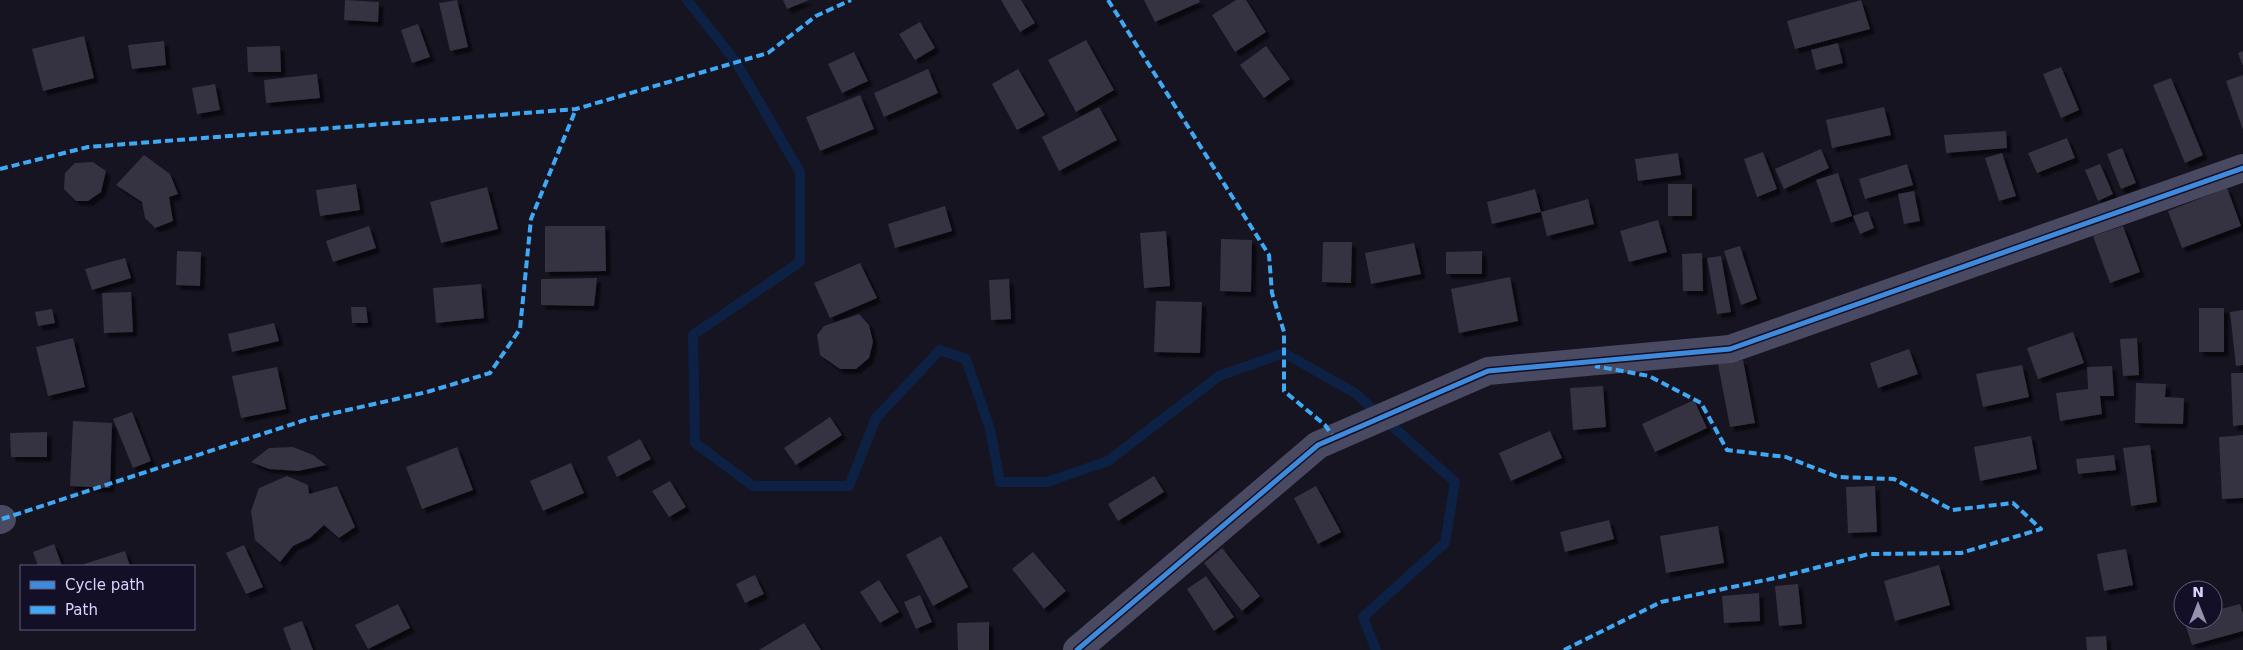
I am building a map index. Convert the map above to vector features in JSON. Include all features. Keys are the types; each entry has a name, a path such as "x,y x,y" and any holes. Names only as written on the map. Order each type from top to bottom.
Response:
{"street":[{"path":"1077,650 1318,445 1488,371 1718,352 1730,349 2243,168"}],"building":[{"path":"345,0 379,2 378,22 344,20"},
{"path":"457,0 468,47 450,51 439,3"},
{"path":"783,0 809,0 787,9"},
{"path":"1001,0 1021,0 1035,23 1020,32"},
{"path":"1144,0 1199,0 1200,2 1155,22"},
{"path":"1236,0 1246,0 1266,32 1235,52 1212,15"},
{"path":"1861,0 1870,29 1795,49 1787,21"},
{"path":"920,22 935,48 915,60 899,34"},
{"path":"418,24 430,57 412,63 401,30"},
{"path":"84,36 94,78 43,91 32,49"},
{"path":"1086,40 1114,90 1076,112 1048,60"},
{"path":"164,41 166,65 132,69 128,45"},
{"path":"1838,43 1843,63 1816,70 1811,50"},
{"path":"280,46 281,72 248,72 247,47"},
{"path":"1266,46 1290,79 1264,98 1240,65"},
{"path":"2243,51 2243,66 2238,53"},
{"path":"854,52 868,81 842,93 828,64"},
{"path":"2061,67 2079,110 2061,118 2043,74"},
{"path":"928,69 938,93 884,117 874,93"},
{"path":"1018,69 1045,115 1017,130 992,84"},
{"path":"317,74 320,98 266,103 264,80"},
{"path":"2243,75 2243,130 2226,81"},
{"path":"2171,78 2203,155 2185,163 2153,85"},
{"path":"215,84 220,110 197,114 192,88"},
{"path":"860,95 874,129 820,151 806,117"},
{"path":"1099,107 1117,140 1059,171 1042,137"},
{"path":"1884,107 1891,135 1832,148 1826,120"},
{"path":"2006,131 2007,148 1946,153 1944,135"},
{"path":"2067,138 2075,158 2037,173 2028,153"},
{"path":"2122,148 2136,183 2121,189 2107,154"},
{"path":"1821,149 1829,168 1784,189 1775,169"},
{"path":"1763,152 1777,189 1757,197 1744,159"},
{"path":"1678,153 1681,175 1638,181 1635,159"},
{"path":"2002,153 2016,196 1999,201 1985,158"},
{"path":"144,155 170,174 178,194 169,197 173,221 155,228 145,218 142,202 116,185"},
{"path":"93,162 106,171 101,192 88,201 76,201 64,189 65,173 75,163"},
{"path":"1907,164 1913,185 1865,199 1859,179"},
{"path":"2100,164 2113,194 2098,201 2085,170"},
{"path":"1838,173 1852,216 1831,223 1816,180"},
{"path":"356,184 360,210 320,216 316,190"},
{"path":"1668,184 1692,184 1692,216 1668,216"},
{"path":"487,187 498,229 441,243 430,202"},
{"path":"2227,188 2241,226 2182,248 2168,211"},
{"path":"1535,189 1541,212 1492,224 1487,202"},
{"path":"1914,191 1920,221 1904,224 1898,194"},
{"path":"1588,199 1594,224 1547,236 1541,212"},
{"path":"945,206 952,231 895,248 888,224"},
{"path":"1868,211 1874,228 1860,234 1853,216"},
{"path":"1658,220 1667,252 1629,262 1620,231"},
{"path":"369,226 376,248 333,262 326,241"},
{"path":"545,226 605,226 606,271 545,272"},
{"path":"2123,226 2140,272 2110,283 2093,236"},
{"path":"1166,231 1170,286 1144,288 1140,233"},
{"path":"1221,239 1252,240 1251,292 1220,291"},
{"path":"1323,242 1352,242 1351,283 1322,282"},
{"path":"1414,243 1421,274 1371,284 1365,253"},
{"path":"1740,246 1757,299 1741,305 1724,251"},
{"path":"177,251 201,252 200,286 176,285"},
{"path":"1482,251 1482,274 1446,274 1446,252"},
{"path":"1702,253 1703,291 1683,291 1682,254"},
{"path":"1721,256 1731,312 1717,314 1707,258"},
{"path":"125,258 131,278 92,290 85,269"},
{"path":"860,263 877,298 830,318 814,283"},
{"path":"1510,277 1518,321 1459,333 1451,289"},
{"path":"597,278 594,306 541,305 541,279"},
{"path":"1009,279 1011,319 991,320 989,280"},
{"path":"481,284 484,318 436,323 433,288"},
{"path":"131,292 133,332 104,333 102,293"},
{"path":"1156,301 1202,302 1200,353 1154,352"},
{"path":"351,307 366,307 368,323 352,323"},
{"path":"2199,308 2224,308 2224,352 2199,352"},
{"path":"52,309 55,323 38,326 35,312"},
{"path":"2243,310 2243,365 2236,366 2230,312"},
{"path":"859,314 869,325 873,342 869,358 856,369 840,369 820,355 817,335 824,326"},
{"path":"274,323 279,341 232,352 228,334"},
{"path":"2073,332 2084,363 2038,379 2027,348"},
{"path":"73,338 85,387 48,396 36,347"},
{"path":"2137,338 2139,375 2123,376 2120,339"},
{"path":"1909,349 1918,374 1878,388 1870,363"},
{"path":"1743,360 1755,423 1730,427 1718,364"},
{"path":"2022,365 2029,397 1983,407 1976,374"},
{"path":"2112,366 2114,396 2100,396 2102,414 2060,421 2056,393 2088,389 2087,367"},
{"path":"277,367 286,409 241,418 232,376"},
{"path":"2231,373 2243,373 2243,425 2233,426"},
{"path":"2136,383 2166,384 2165,397 2184,398 2183,424 2135,423"},
{"path":"1603,386 1606,427 1573,430 1570,388"},
{"path":"1694,400 1707,428 1655,452 1642,424"},
{"path":"132,412 151,461 133,468 113,419"},
{"path":"830,417 842,435 796,465 784,448"},
{"path":"73,421 112,423 110,488 70,486"},
{"path":"1550,431 1562,458 1511,481 1499,453"},
{"path":"47,432 47,457 11,457 10,433"},
{"path":"2243,435 2243,498 2222,499 2219,437"},
{"path":"2031,436 2037,469 1980,481 1974,447"},
{"path":"640,439 651,459 617,477 607,457"},
{"path":"2150,445 2157,502 2131,506 2123,448"},
{"path":"293,447 313,455 326,465 298,471 269,469 251,462 269,448"},
{"path":"457,447 473,490 422,509 406,467"},
{"path":"2114,455 2116,470 2078,474 2076,459"},
{"path":"571,463 584,493 543,511 530,481"},
{"path":"287,476 308,485 309,494 337,486 355,527 339,538 324,525 310,538 293,546 280,562 255,540 251,511 259,488"},
{"path":"1154,476 1164,492 1118,521 1108,504"},
{"path":"670,481 686,507 669,517 652,491"},
{"path":"1316,486 1341,532 1318,544 1294,498"},
{"path":"1875,486 1877,532 1848,533 1846,487"},
{"path":"1609,520 1614,539 1565,552 1560,532"},
{"path":"1718,526 1724,563 1666,573 1660,536"},
{"path":"941,536 968,587 933,606 906,555"},
{"path":"54,544 62,565 38,565 33,552"},
{"path":"244,545 263,587 246,594 226,553"},
{"path":"1222,548 1260,596 1242,611 1204,563"},
{"path":"2126,549 2133,585 2104,591 2097,554"},
{"path":"125,551 130,565 84,565"},
{"path":"1033,552 1066,591 1044,609 1012,569"},
{"path":"1939,565 1950,605 1895,621 1884,581"},
{"path":"755,575 764,594 745,603 736,584"},
{"path":"1206,576 1234,617 1214,631 1187,589"},
{"path":"879,580 899,612 880,623 860,592"},
{"path":"1798,584 1802,624 1779,626 1775,586"},
{"path":"1759,593 1760,621 1724,623 1722,596"},
{"path":"920,595 932,622 916,629 904,602"},
{"path":"398,604 410,628 368,649 355,625"},
{"path":"2240,604 2243,614 2243,631 2192,645 2187,630 2223,630 2223,608"},
{"path":"302,621 313,650 291,650 283,628"},
{"path":"989,622 989,650 958,650 957,623"},
{"path":"804,623 821,650 759,650"},
{"path":"2106,636 2107,650 2087,650 2086,637"}],"waterway":[{"path":"687,0 736,62 800,172 800,262 693,335 695,443 753,486 849,486 876,418 940,350 966,359 990,429 1000,482 1047,482 1108,461 1219,376 1284,353 1355,393 1455,482 1445,543 1363,617 1376,650"}],"marked path":[{"path":"0,169 88,147 576,109 768,53 816,16 851,0"},
{"path":"1108,0 1269,255 1272,293 1284,332 1284,391 1325,425 1334,438"},
{"path":"2,519 308,419 427,392 490,373 520,329 531,219 576,109"},
{"path":"1564,650 1661,602 1780,577 1869,554 1961,553 2041,529 2013,503 1952,510 1894,479 1838,477 1786,457 1727,450 1701,403 1649,376 1595,366"}],"cycle path":[{"path":"1077,650 1318,445 1488,371 1730,349 2243,168"}]}
